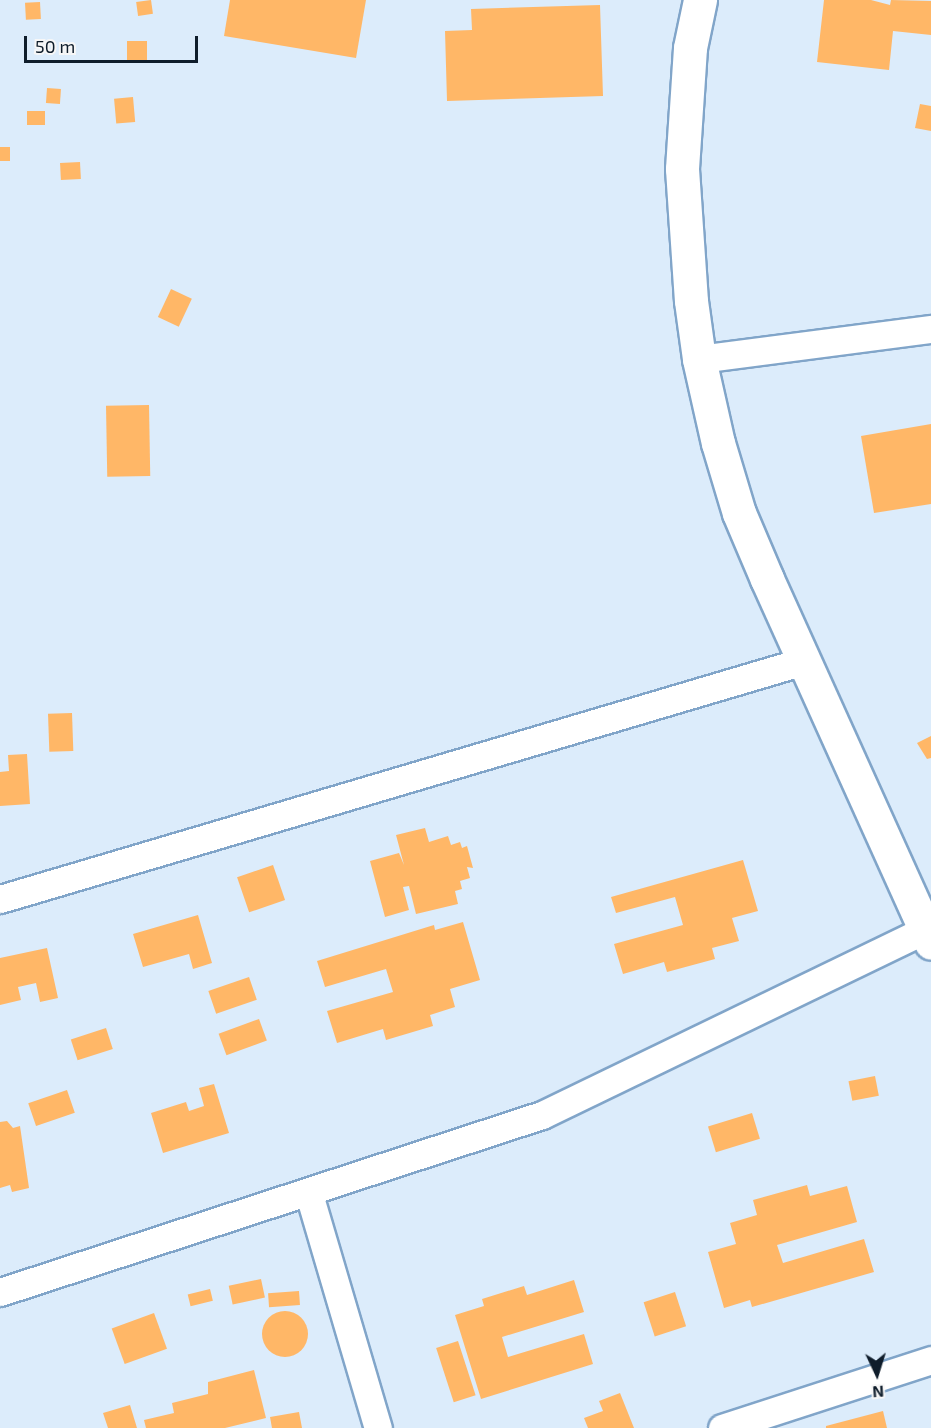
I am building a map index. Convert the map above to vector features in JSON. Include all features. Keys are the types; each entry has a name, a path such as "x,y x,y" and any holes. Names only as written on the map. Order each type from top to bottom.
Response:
{"main road":[{"path":"700,0 690,48 682,169 699,359 739,513 928,936"}],"street":[{"path":"699,359 931,329"},
{"path":"0,899 804,661"},
{"path":"0,1292 309,1194 542,1115 928,936"},
{"path":"309,1194 378,1428"},
{"path":"722,1428 931,1360"}],"building":[{"path":"151,0 153,14 138,16 136,2"},
{"path":"230,0 366,0 356,58 224,36"},
{"path":"824,0 871,0 890,5 891,0 931,1 931,35 893,31 889,70 817,62"},
{"path":"40,2 41,19 26,20 25,3"},
{"path":"600,5 603,96 447,101 445,31 472,30 471,9"},
{"path":"127,41 147,41 147,61 127,61"},
{"path":"47,88 61,89 60,104 46,103"},
{"path":"133,97 135,122 116,124 114,99"},
{"path":"920,104 931,106 931,131 915,128"},
{"path":"27,111 45,111 45,125 27,125"},
{"path":"0,147 10,147 10,161 0,161"},
{"path":"80,162 81,179 61,180 60,163"},
{"path":"171,289 192,299 179,327 158,317"},
{"path":"149,405 150,476 107,477 106,406"},
{"path":"931,424 931,504 874,513 861,436"},
{"path":"72,713 73,751 49,752 48,714"},
{"path":"931,736 931,758 927,759 917,743"},
{"path":"27,754 30,804 0,806 0,772 9,771 8,755"},
{"path":"425,828 429,842 448,836 451,845 460,842 462,848 467,846 473,868 467,867 470,878 460,881 462,889 455,891 458,904 416,914 409,886 403,887 409,910 385,917 370,861 399,853 404,865 396,835"},
{"path":"743,860 758,911 732,918 739,941 712,948 715,959 667,972 664,962 623,974 614,944 683,925 675,897 616,913 611,897"},
{"path":"273,865 285,900 249,912 237,877"},
{"path":"198,915 212,963 193,969 189,954 143,967 133,934"},
{"path":"463,922 480,980 450,989 455,1007 430,1015 433,1026 386,1040 383,1029 337,1043 327,1011 393,992 386,969 325,987 317,961 434,925 435,930"},
{"path":"47,948 58,998 40,1002 36,983 18,987 21,1000 0,1005 0,958"},
{"path":"249,977 257,1000 216,1014 208,991"},
{"path":"259,1019 267,1041 226,1055 219,1034"},
{"path":"106,1028 113,1049 78,1060 71,1039"},
{"path":"875,1076 879,1096 852,1101 848,1081"},
{"path":"214,1084 229,1133 163,1153 151,1113 186,1102 189,1111 204,1106 199,1088"},
{"path":"67,1090 75,1113 36,1126 28,1103"},
{"path":"752,1113 760,1139 716,1152 708,1126"},
{"path":"7,1121 13,1128 20,1126 29,1188 12,1192 10,1185 0,1188 0,1122"},
{"path":"807,1185 810,1196 847,1186 857,1222 777,1245 783,1263 864,1239 874,1272 752,1307 750,1300 724,1308 708,1252 736,1244 730,1223 757,1215 753,1200"},
{"path":"261,1279 265,1298 233,1304 229,1286"},
{"path":"574,1280 584,1312 502,1337 508,1357 584,1334 593,1364 481,1399 455,1315 484,1306 482,1299 524,1286 527,1295"},
{"path":"210,1289 213,1301 191,1306 188,1295"},
{"path":"299,1291 300,1305 269,1307 268,1293"},
{"path":"675,1292 686,1326 655,1336 644,1302"},
{"path":"285,1311 301,1318 308,1334 301,1350 285,1357 269,1350 262,1334 269,1318"},
{"path":"154,1313 167,1349 125,1364 112,1328"},
{"path":"458,1341 476,1395 454,1402 436,1348"},
{"path":"254,1370 266,1418 225,1428 146,1428 144,1420 174,1413 172,1403 208,1394 208,1382"},
{"path":"620,1393 634,1428 588,1428 584,1418 603,1411 599,1401"},
{"path":"130,1405 137,1428 108,1428 103,1413"},
{"path":"883,1411 887,1428 826,1428 826,1426"},
{"path":"299,1412 302,1428 272,1428 270,1417"}]}
